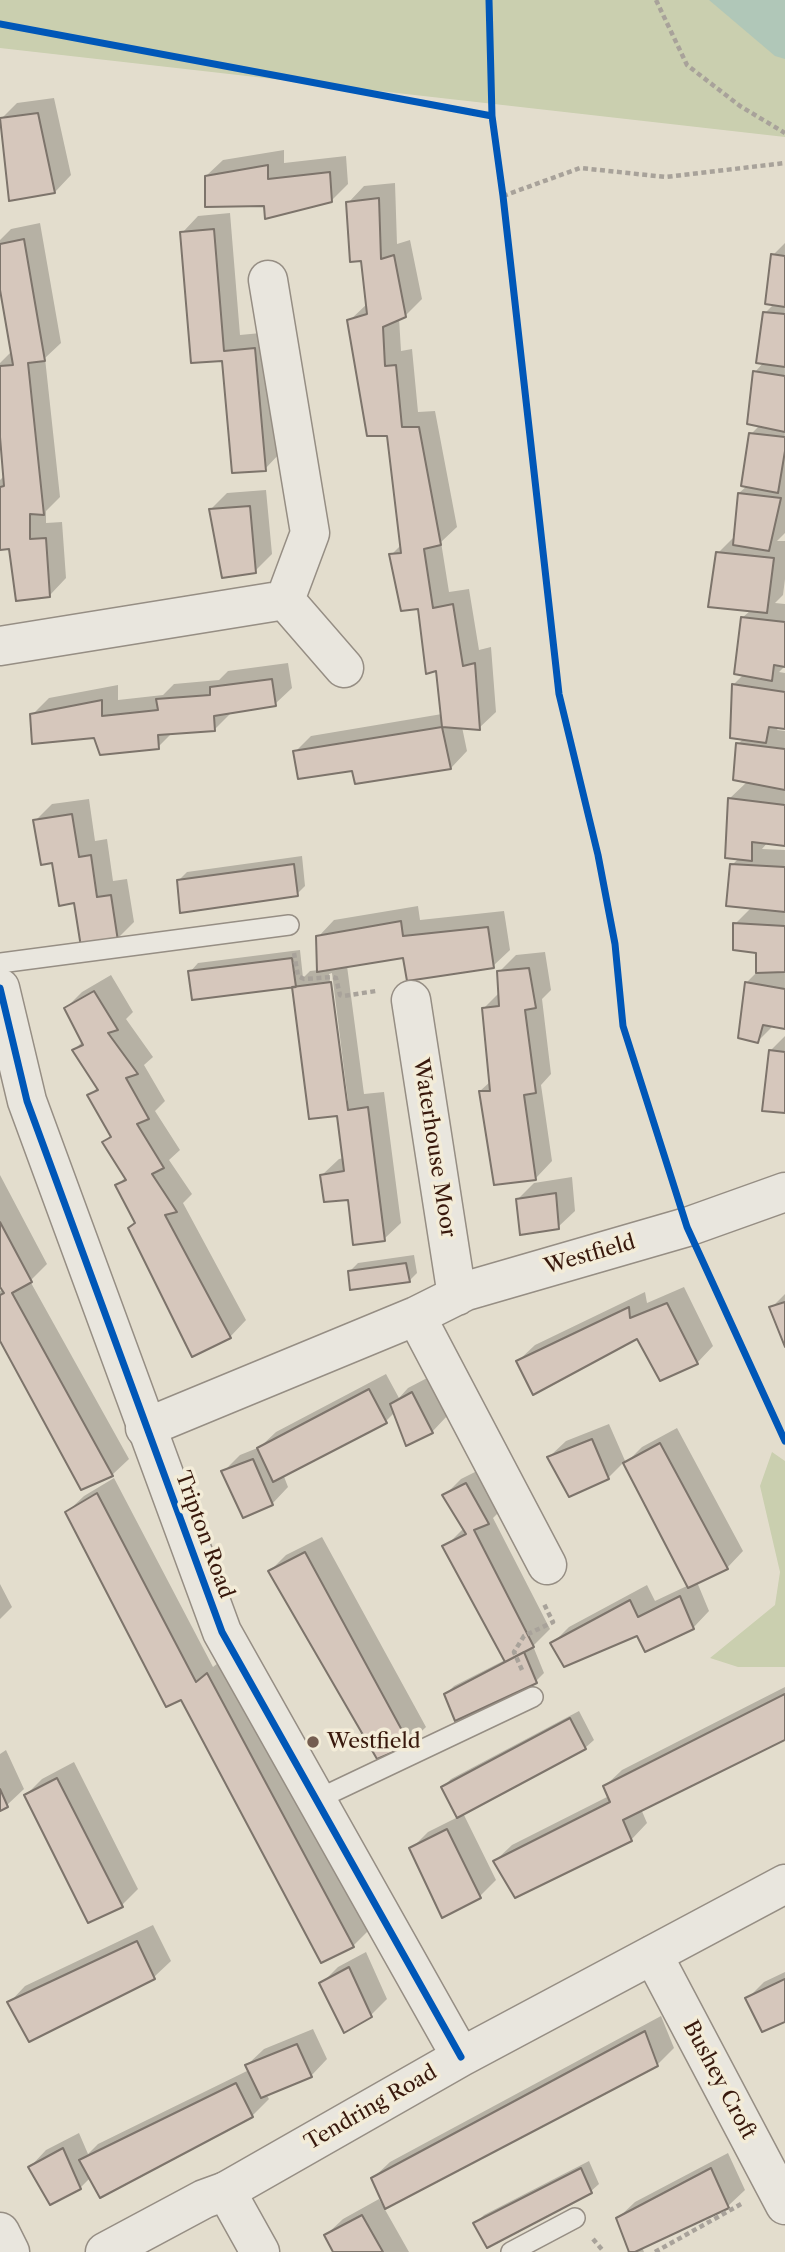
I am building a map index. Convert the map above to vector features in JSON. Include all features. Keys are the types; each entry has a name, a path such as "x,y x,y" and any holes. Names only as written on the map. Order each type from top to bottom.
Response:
{"street":[{"path":"268,280 310,533 285,600"},
{"path":"0,646 285,600"},
{"path":"285,600 344,668"},
{"name":"Tripton Road","path":"0,988 27,1101 222,1632 461,2057"},
{"name":"Waterhouse Moor","path":"411,1000 457,1296"},
{"name":"Westfield","path":"145,1428 416,1316 466,1291 687,1227 785,1192"},
{"path":"416,1316 547,1565"},
{"name":"Tendring Road","path":"105,2252 204,2199 226,2191 461,2057 785,1884"},
{"name":"Bushey Croft","path":"653,1955 780,2196"},
{"path":"226,2191 260,2252"},
{"path":"0,2232 10,2252"}],"lane":[{"path":"0,962 289,925"},
{"path":"316,1800 533,1697"},
{"path":"511,2252 575,2218"}],"path":[{"path":"656,0 687,65 740,106 785,133"},
{"path":"503,197 580,168 666,177 785,163"},
{"path":"501,183 505,210"},
{"path":"289,925 298,976 304,979 336,978 340,995 343,996 396,989 411,1000"},
{"path":"533,1697 514,1652 524,1636 553,1622 540,1596 547,1565"},
{"path":"655,2252 780,2196"}],"shaded area":[{"path":"0,0 785,0 785,137 0,48"},
{"path":"709,0 785,0 785,59 775,56"},
{"path":"772,1452 785,1461 785,1667 738,1667 710,1658 775,1605 780,1572 760,1486"}],"building":[{"path":"38,113 55,193 9,201 0,118"},
{"path":"268,165 268,179 330,172 332,202 265,219 264,206 205,207 205,176"},
{"path":"379,198 381,259 394,255 406,317 383,327 385,366 396,365 402,427 419,427 441,545 424,549 433,608 453,604 463,666 475,663 480,730 442,727 436,671 426,674 418,609 401,611 389,554 401,553 387,436 367,436 347,320 367,314 361,261 350,262 346,202"},
{"path":"214,229 224,351 255,348 266,471 232,473 222,361 191,363 180,232"},
{"path":"24,239 45,361 28,363 44,515 30,514 30,539 46,538 50,597 16,601 9,549 0,550 0,487 4,486 0,437 0,366 13,365 0,290 0,244"},
{"path":"771,254 785,256 785,307 765,304"},
{"path":"763,312 785,314 785,367 756,363"},
{"path":"753,371 785,376 785,432 747,424"},
{"path":"749,433 785,437 778,493 741,486"},
{"path":"738,493 781,498 769,551 733,545"},
{"path":"250,506 256,573 222,578 209,509"},
{"path":"716,552 774,558 767,613 708,607"},
{"path":"741,617 785,622 785,667 774,665 772,681 734,674"},
{"path":"272,679 276,706 214,716 215,731 158,735 159,749 100,755 94,738 32,744 30,714 102,700 102,716 158,710 156,699 210,695 210,687"},
{"path":"732,684 785,692 785,729 769,727 766,743 730,738"},
{"path":"442,727 451,769 355,784 352,771 298,779 293,751"},
{"path":"736,743 785,749 785,790 733,780"},
{"path":"728,798 785,805 785,846 752,842 752,861 725,858"},
{"path":"72,814 79,857 91,855 97,897 111,895 118,941 81,947 74,903 59,906 52,863 41,865 33,820"},
{"path":"294,864 298,896 180,913 177,880"},
{"path":"730,864 785,867 785,912 726,906"},
{"path":"401,921 403,936 488,927 494,968 407,981 403,958 317,972 316,936"},
{"path":"733,923 785,926 785,972 756,973 756,953 733,950"},
{"path":"292,958 296,987 192,1000 188,971"},
{"path":"529,968 536,1008 525,1010 536,1093 524,1095 536,1180 494,1185 479,1091 490,1091 482,1008 499,1006 497,971"},
{"path":"331,982 348,1110 368,1107 385,1241 353,1245 348,1200 324,1202 320,1175 344,1171 337,1116 309,1119 292,987"},
{"path":"745,982 785,989 785,1029 763,1025 758,1043 738,1038"},
{"path":"94,991 118,1030 108,1033 138,1074 126,1078 149,1119 137,1124 164,1168 152,1174 177,1212 165,1215 231,1338 192,1357 128,1228 135,1223 115,1185 126,1180 102,1142 111,1137 87,1095 98,1090 72,1050 83,1045 64,1008"},
{"path":"769,1050 785,1052 785,1113 762,1111"},
{"path":"556,1193 559,1229 520,1235 516,1199"},
{"path":"0,1222 32,1282 12,1293 113,1476 81,1490 0,1341 0,1295 4,1293 0,1287"},
{"path":"406,1263 410,1282 350,1290 348,1271"},
{"path":"785,1302 785,1347 769,1307"},
{"path":"667,1303 698,1364 660,1381 637,1339 533,1395 516,1361 629,1307 630,1318"},
{"path":"369,1389 387,1423 273,1482 257,1448"},
{"path":"412,1392 433,1433 406,1446 390,1404"},
{"path":"592,1439 609,1479 569,1497 547,1457"},
{"path":"660,1443 728,1569 688,1588 623,1463"},
{"path":"253,1459 273,1505 243,1518 221,1471"},
{"path":"466,1483 489,1524 474,1530 534,1647 505,1662 442,1546 466,1534 442,1495"},
{"path":"97,1493 196,1682 207,1673 354,1947 321,1963 181,1700 166,1707 65,1512"},
{"path":"305,1552 410,1745 377,1759 268,1571"},
{"path":"680,1596 694,1629 645,1652 637,1636 564,1667 550,1643 630,1600 638,1617"},
{"path":"524,1652 537,1683 455,1721 444,1694"},
{"path":"785,1694 785,1740 623,1820 632,1841 515,1898 493,1861 610,1802 603,1786"},
{"path":"570,1718 586,1749 457,1818 441,1787"},
{"path":"57,1778 123,1907 88,1923 24,1795"},
{"path":"0,1789 8,1807 0,1811"},
{"path":"447,1829 481,1898 442,1918 409,1848"},
{"path":"137,1941 155,1979 29,2042 7,2002"},
{"path":"349,1967 372,2017 344,2033 319,1983"},
{"path":"785,1979 785,2022 762,2032 745,1998"},
{"path":"645,2031 658,2066 385,2209 371,2178"},
{"path":"297,2044 312,2077 261,2098 245,2065"},
{"path":"236,2083 253,2117 100,2198 79,2160"},
{"path":"63,2148 81,2189 50,2205 28,2167"},
{"path":"581,2168 592,2193 487,2248 473,2223"},
{"path":"711,2168 729,2208 635,2252 629,2252 616,2218"},
{"path":"362,2215 383,2252 333,2252 324,2235"}],"cycle path":[{"path":"489,0 492,116 559,694 598,855 615,944 623,1026 687,1227 785,1441"},
{"path":"0,24 492,116"},
{"path":"0,988 27,1101 222,1632 461,2057"}],"place":[{"name":"Westfield","path":"313,1742"}]}
